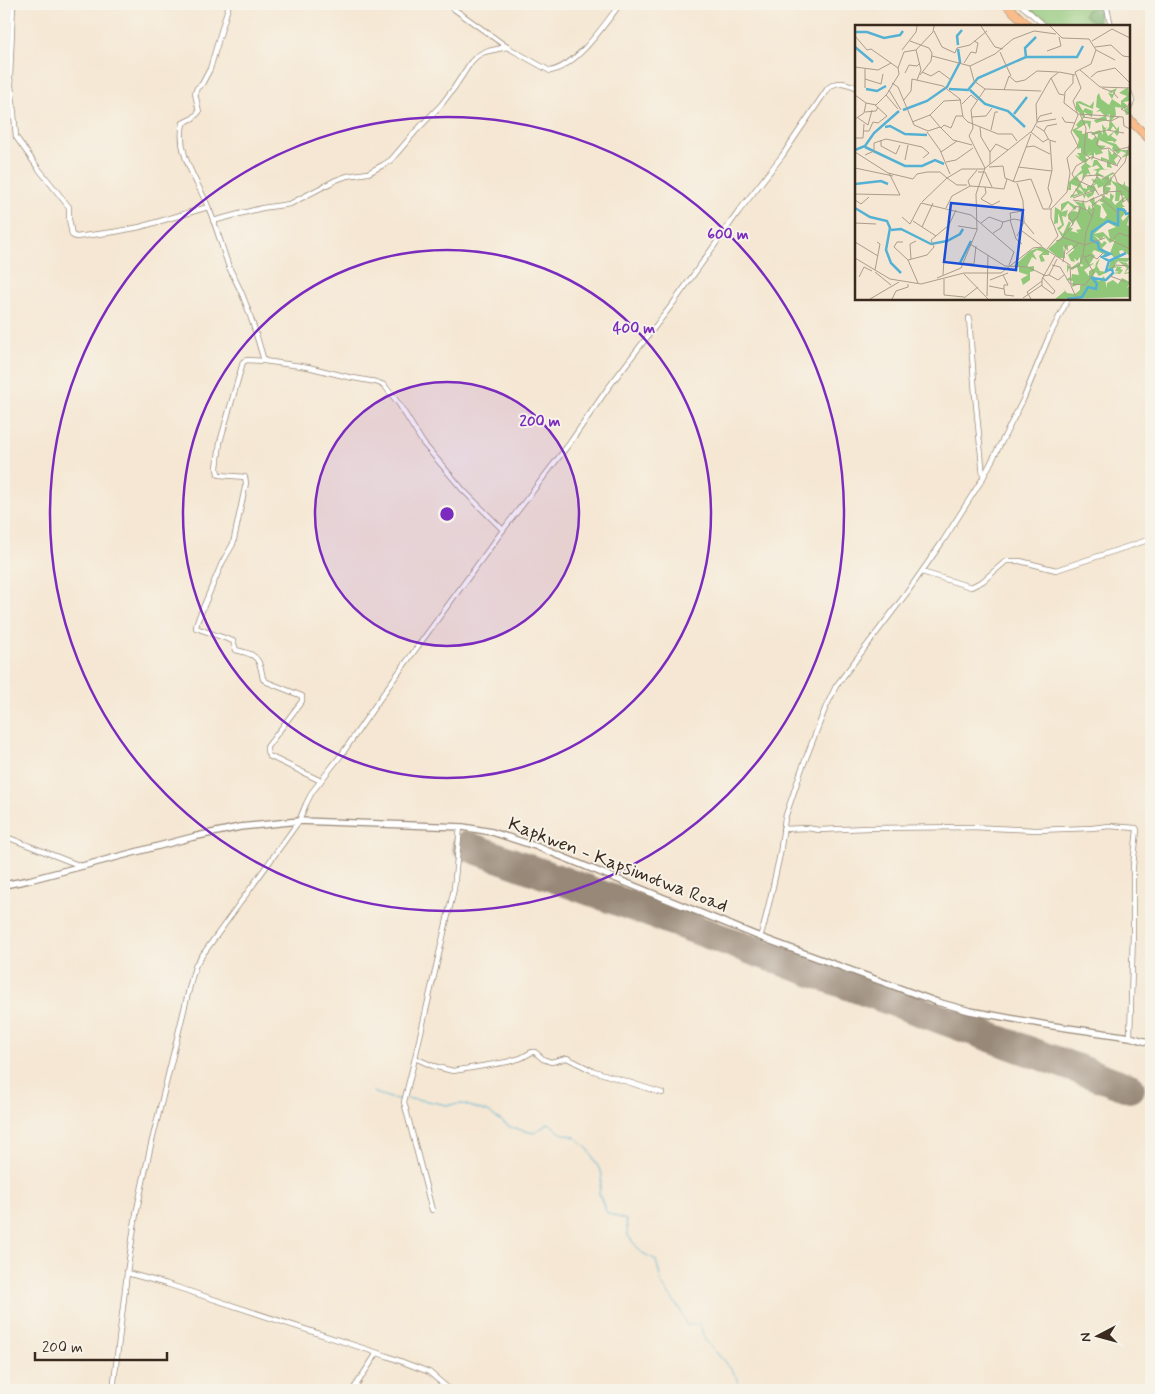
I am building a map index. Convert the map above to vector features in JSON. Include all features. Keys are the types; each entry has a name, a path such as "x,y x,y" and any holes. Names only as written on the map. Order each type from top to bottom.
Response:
{"highway":[{"path":"1005,4 1026,24"},
{"path":"1130,120 1151,141"}],"street":[{"path":"13,4 10,78 16,137 69,207 72,235 76,237 123,230 208,207"},
{"path":"229,4 210,69 195,92 199,112 193,118 183,123 182,145 189,169 208,207 225,257 244,298 264,361"},
{"path":"446,4 507,47 547,70 553,71 565,65 586,47 620,4"},
{"path":"1020,4 1044,25"},
{"path":"1106,4 1111,25"},
{"path":"1026,24 1032,15"},
{"path":"213,221 262,208 290,204 336,180 368,173 383,165 391,160 441,105 471,62 484,52 507,47"},
{"path":"113,1390 127,1273 144,1174 183,1010 196,964 299,821 312,792 342,754 380,697 674,302 759,184 782,156 828,88 838,82 855,87"},
{"path":"760,937 780,854 785,818 801,771 836,686 922,572 983,478 1022,400 1048,339 1068,300"},
{"path":"969,318 983,478"},
{"path":"321,781 269,756 267,751 267,747 302,701 302,696 267,682 262,677 260,665 254,655 236,650 233,641 196,628 222,563 233,544 246,483 246,478 243,476 218,474 217,468 223,427 243,362 247,360 264,361 308,367 384,385 399,404 424,443 463,490 503,530"},
{"path":"922,572 968,587 974,587 1006,561 1020,561 1056,570 1151,540"},
{"name":"Kapkwen - Kapsimotwa Road","path":"4,885 240,827 299,821 460,827 492,832 538,847 760,937 937,1002 970,1012 1151,1042"},
{"path":"783,829 972,827 1045,830 1109,826 1136,828 1130,1037"},
{"path":"432,1210 404,1102 454,889 460,827"},
{"path":"4,836 81,866"},
{"path":"415,1058 442,1069 453,1071 507,1062 535,1052 543,1059 551,1062 567,1058 591,1070 662,1093"},
{"path":"127,1273 167,1284 377,1353 429,1372 450,1390"},
{"path":"353,1390 377,1353"}],"green space":[{"path":"1024,4 1091,4 1092,8 1084,15 1097,24 1097,25 1049,25"},
{"path":"1091,4 1097,4 1100,20 1097,24 1084,15 1086,10 1092,8"}],"waterway":[{"path":"373,1092 393,1099 404,1099"},
{"path":"408,1099 447,1105 463,1104 488,1112 510,1127 534,1133 549,1123 561,1133 575,1137 589,1150 602,1174 599,1194 607,1213 626,1220 628,1236 641,1252 656,1260 662,1285 679,1308 687,1326 699,1323 705,1340 738,1379 737,1390"}],"runway":[{"path":"467,846 1130,1088"}]}
